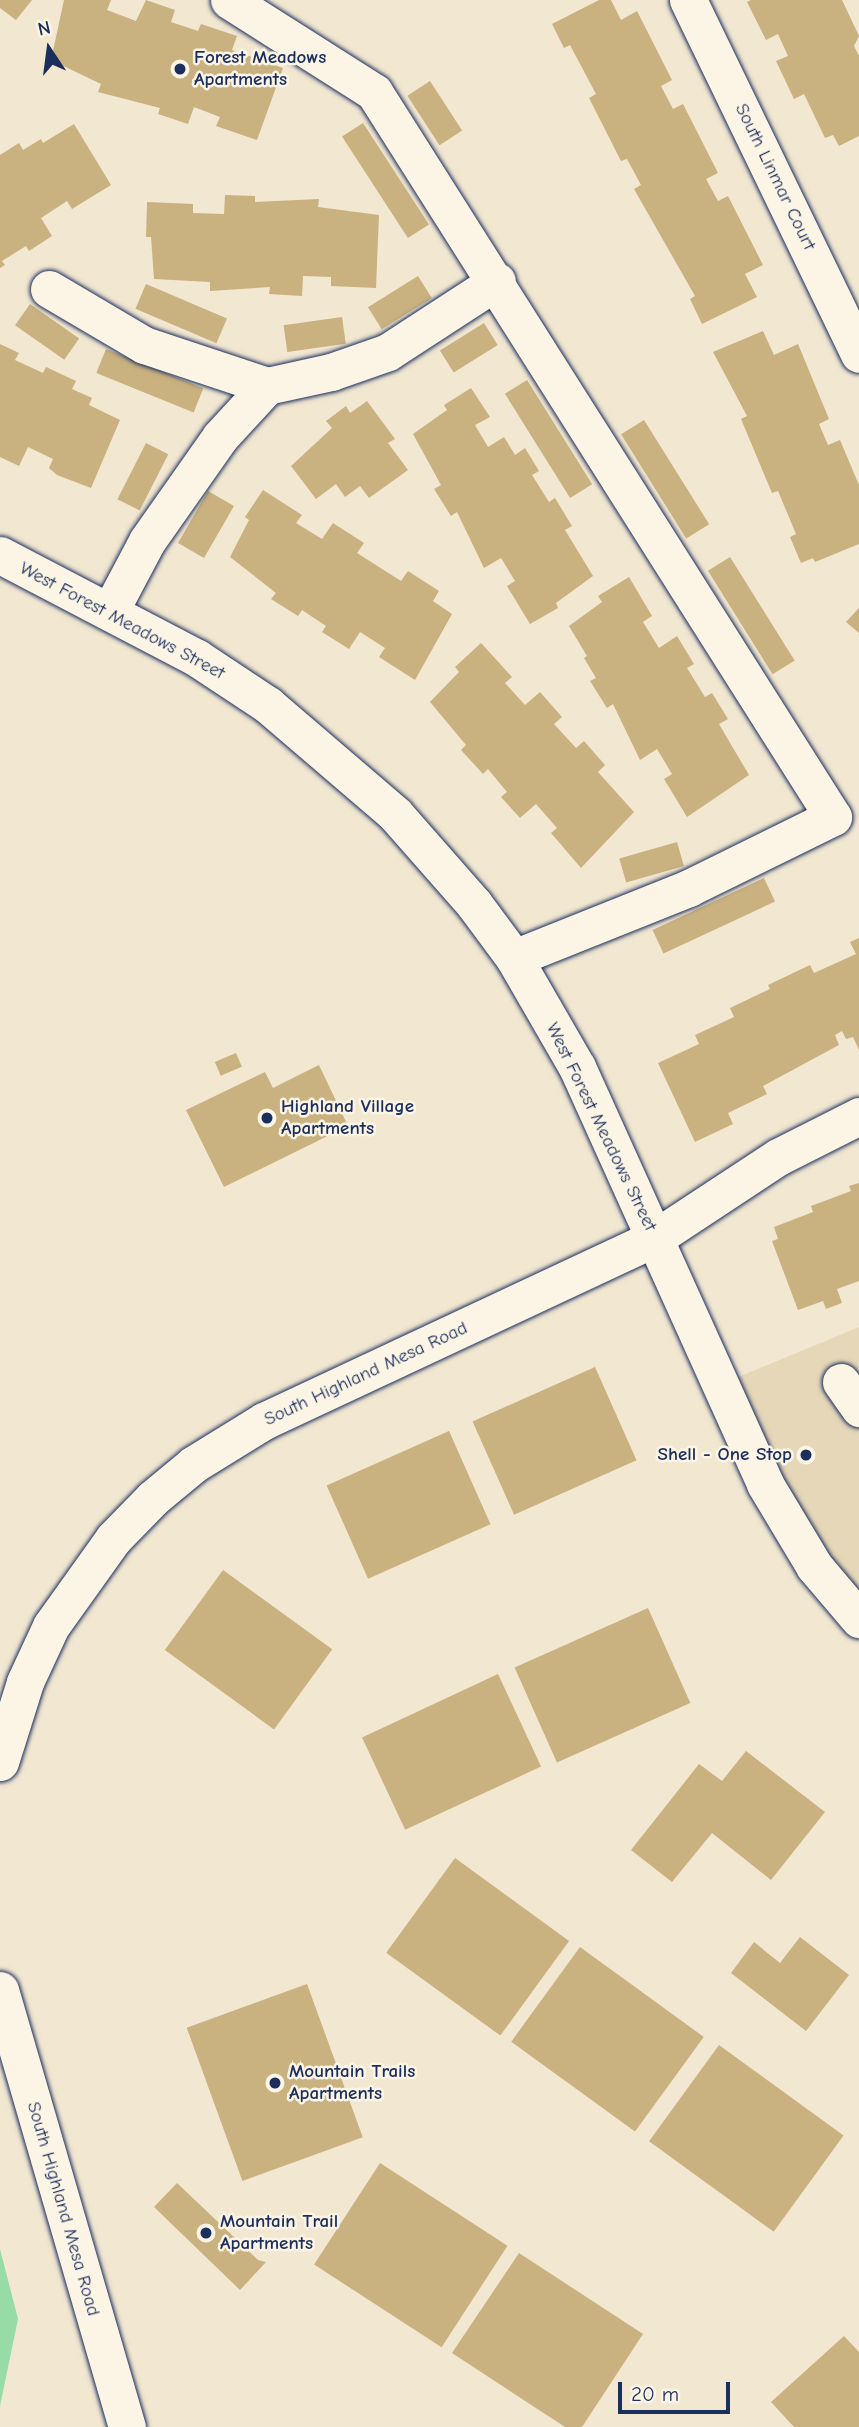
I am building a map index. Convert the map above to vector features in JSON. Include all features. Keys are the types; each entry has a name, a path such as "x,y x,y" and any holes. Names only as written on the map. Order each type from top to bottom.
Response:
{"street":[{"path":"229,0 374,92 497,281 833,817 689,888 514,958"},
{"name":"South Linmar Court","path":"688,0 859,354"},
{"path":"50,289 144,345 267,386 331,373 388,352 497,281"},
{"path":"110,611 147,541 220,437 267,386"},
{"name":"West Forest Meadows Street","path":"0,555 197,658 258,698 347,770 436,860 514,958 577,1067 765,1485 814,1566 859,1619"},
{"name":"South Highland Mesa Road","path":"0,1762 25,1682 51,1626 113,1539 153,1497 194,1464 264,1421 654,1238 778,1157 859,1116"},
{"name":"South Highland Mesa Road","path":"0,1990 127,2427"}],"shaded area":[{"name":"Shell - One Stop","path":"859,1327 859,1620 719,1385"}],"green space":[{"path":"0,2249 18,2319 0,2406"}],"building":[{"path":"0,0 32,0 16,20 0,8"},
{"name":"Forest Meadows Apartments","path":"64,0 111,0 107,10 136,21 146,0 175,10 171,22 198,31 201,24 237,36 232,50 283,68 257,140 216,126 220,117 194,107 188,124 158,114 160,108 98,92 101,84 51,60"},
{"path":"599,0 611,0 621,20 637,11 672,80 661,86 673,109 683,104 718,173 706,179 718,201 728,196 763,265 745,274 757,297 702,324 690,299 695,296 634,189 641,185 627,159 621,161 589,98 596,94 570,45 564,48 552,24"},
{"path":"842,0 859,36 854,46 859,56 859,136 839,146 833,135 825,138 804,94 794,99 776,61 788,56 778,34 766,40 747,2"},
{"path":"430,81 462,130 439,145 407,96"},
{"path":"363,123 429,224 408,238 342,137"},
{"path":"74,124 111,185 72,209 67,201 41,218 52,236 29,251 26,246 2,261 5,265 0,268 0,155 19,143 23,150 41,139 43,143"},
{"path":"225,195 255,196 255,202 319,199 318,207 379,215 376,288 331,286 331,277 303,276 302,296 269,294 270,287 210,291 210,282 154,279 151,237 146,237 147,202 193,204 193,213 224,214"},
{"path":"418,276 432,298 382,329 368,307"},
{"path":"146,284 227,318 216,343 135,309"},
{"path":"30,304 79,338 64,360 15,325"},
{"path":"342,317 346,344 287,352 284,325"},
{"path":"484,323 498,345 454,373 440,351"},
{"path":"763,331 774,355 798,344 829,419 819,424 828,445 840,440 859,485 859,544 815,562 813,558 801,563 790,537 796,534 778,491 772,493 741,419 747,416 713,352"},
{"path":"0,344 19,353 15,360 43,373 46,367 76,381 72,389 92,398 89,405 120,420 91,488 57,475 49,468 53,459 28,447 19,466 0,457"},
{"path":"106,349 203,388 194,412 96,373"},
{"path":"527,380 592,484 570,498 505,394"},
{"path":"471,388 490,417 475,425 488,447 504,437 515,455 525,448 539,471 532,475 549,502 555,498 572,526 565,530 593,576 556,603 558,608 530,624 507,586 515,581 501,558 484,568 457,512 451,516 434,489 441,485 413,434 447,410 444,405"},
{"path":"367,401 395,439 388,443 408,470 369,498 360,486 345,497 336,484 316,499 291,466 332,428 326,421 346,406 350,413"},
{"path":"644,420 709,524 686,539 621,434"},
{"path":"146,443 168,454 140,510 117,499"},
{"path":"263,490 302,515 296,523 322,539 333,523 364,543 357,553 401,581 408,571 439,591 433,601 452,614 415,680 379,657 385,648 360,632 349,649 322,632 326,626 302,610 298,616 271,599 276,593 230,557 249,520 245,517"},
{"path":"208,491 234,506 204,558 178,543"},
{"path":"730,557 795,660 773,674 708,571"},
{"path":"629,577 652,616 643,622 659,648 677,636 694,664 687,668 705,697 712,693 728,719 719,724 749,775 687,817 664,779 672,774 657,749 640,760 613,704 607,708 590,681 596,678 584,658 587,656 569,626 602,602 598,596"},
{"path":"859,608 859,633 846,622"},
{"path":"481,643 512,677 505,683 525,705 540,692 562,717 554,724 576,748 584,741 605,765 598,772 634,812 581,868 551,833 557,828 536,804 520,818 501,797 507,792 488,769 483,774 461,750 466,745 430,702 459,672 455,667"},
{"path":"677,842 684,866 626,883 619,859"},
{"path":"764,878 775,902 664,954 653,930"},
{"path":"859,938 859,1050 853,1037 846,1039 842,1031 835,1035 839,1045 763,1086 767,1094 728,1113 733,1124 695,1142 658,1063 699,1044 695,1035 734,1017 730,1008 770,989 768,985 810,965 814,973 856,954 850,942"},
{"path":"236,1053 242,1067 221,1076 215,1062"},
{"name":"Highland Village Apartments","path":"319,1065 348,1126 224,1187 186,1110 265,1072 273,1088"},
{"path":"859,1183 859,1281 837,1289 842,1303 826,1309 823,1301 798,1310 772,1241 778,1239 774,1227 813,1212 811,1206 851,1191 849,1186"},
{"path":"595,1367 636,1460 514,1515 473,1422"},
{"path":"449,1431 490,1524 368,1579 327,1486"},
{"path":"223,1570 332,1649 274,1729 165,1650"},
{"path":"648,1608 690,1703 557,1762 515,1667"},
{"path":"498,1674 541,1766 405,1830 362,1737"},
{"path":"746,1751 825,1812 771,1880 712,1833 672,1882 631,1850 699,1764 722,1781"},
{"path":"455,1858 569,1941 500,2036 386,1953"},
{"path":"800,1937 849,1975 806,2031 731,1973 754,1942 780,1963"},
{"path":"580,1947 704,2037 635,2132 511,2042"},
{"name":"Mountain Trails Apartments","path":"307,1984 363,2137 242,2181 187,2028"},
{"path":"719,2045 844,2136 774,2232 649,2141"},
{"name":"Mountain Trails Apartments","path":"380,2163 507,2246 442,2347 314,2264"},
{"name":"Mountain Trail Apartments","path":"177,2183 258,2260 266,2262 240,2290 154,2207"},
{"path":"519,2253 643,2334 582,2427 565,2427 452,2353"},
{"path":"844,2336 859,2352 859,2427 794,2427 771,2402"}],"place":[{"name":"Forest Meadows Apartments","path":"180,69"},
{"name":"Highland Village Apartments","path":"267,1118"},
{"name":"Shell - One Stop","path":"806,1455"},
{"name":"Mountain Trails Apartments","path":"275,2083"},
{"name":"Mountain Trail Apartments","path":"206,2233"}]}
